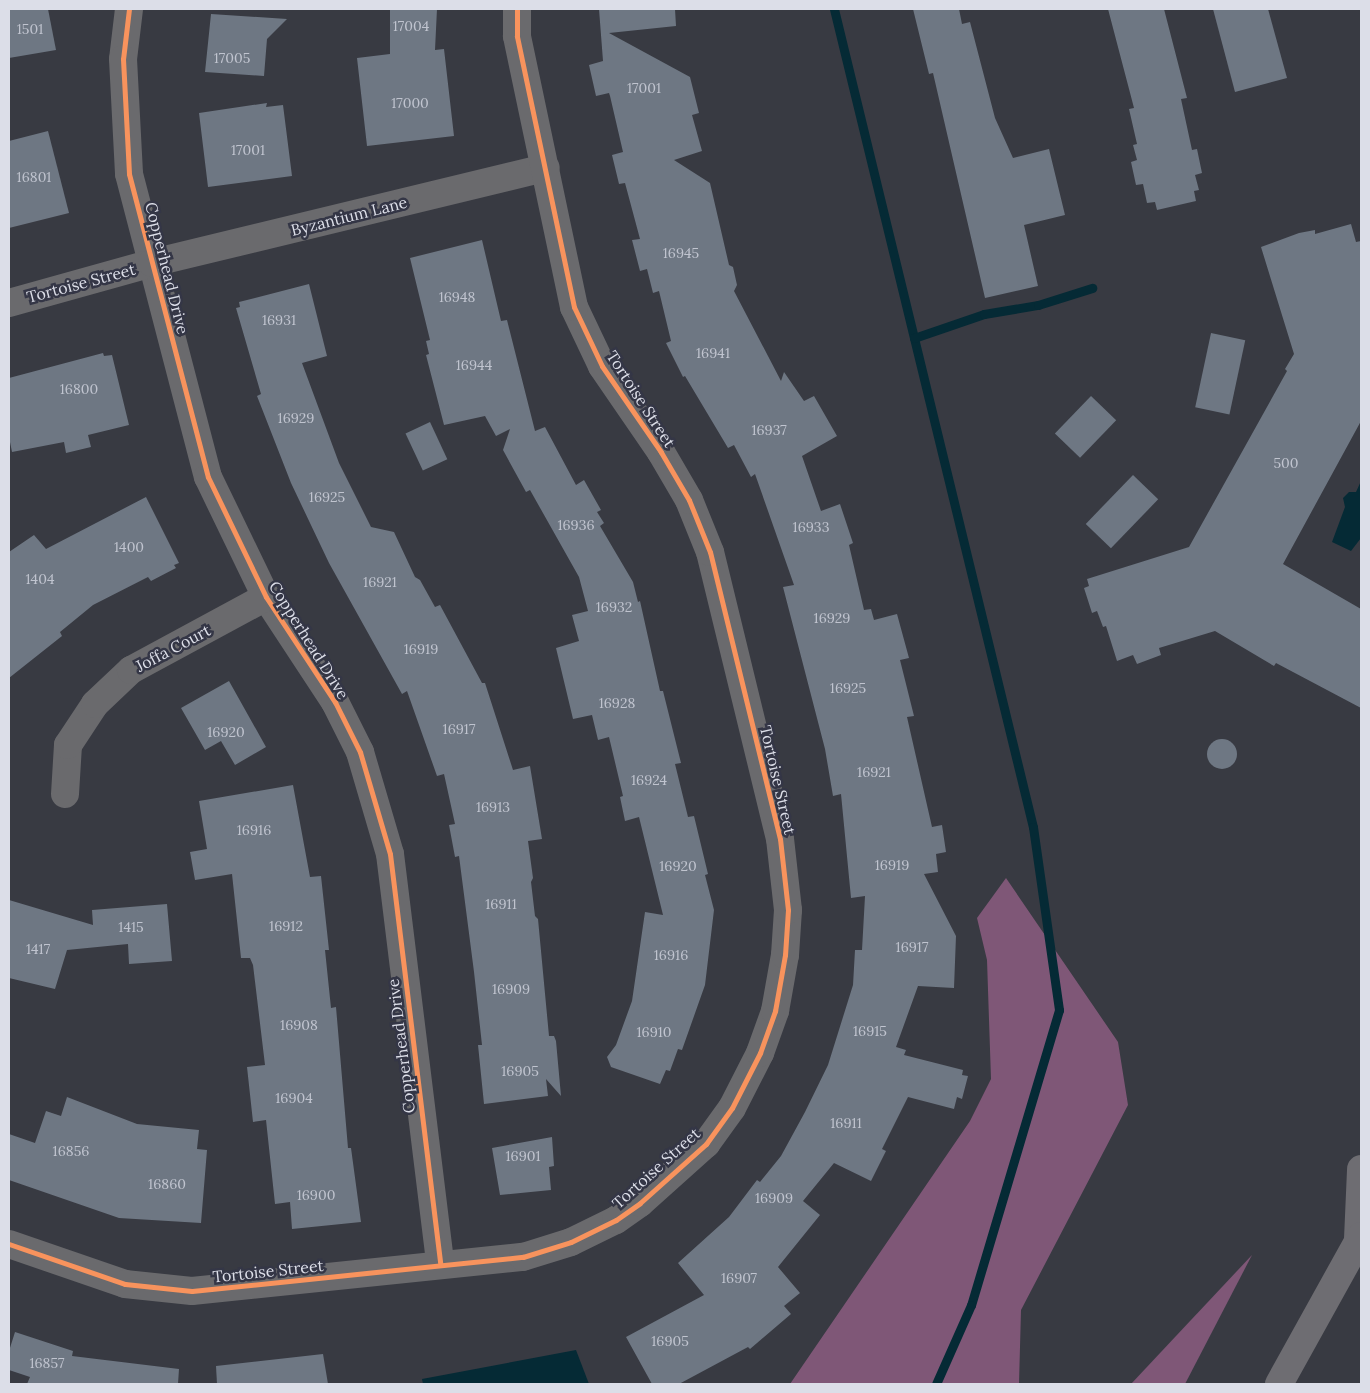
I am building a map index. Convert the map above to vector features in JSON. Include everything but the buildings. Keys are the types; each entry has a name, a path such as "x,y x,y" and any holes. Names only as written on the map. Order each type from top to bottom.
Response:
{"main road":[{"path":"1279,1384 1360,1238 1361,1169"}],"street":[{"name":"Copperhead Drive","path":"129,9 123,60 129,164 152,263 208,476 266,597 335,702 360,752 378,806 390,854 440,1264"},
{"name":"Tortoise Street","path":"9,1244 125,1284 192,1291 440,1264 523,1257 571,1242 616,1220 669,1177 706,1144 732,1108 760,1053 775,1011 785,955 788,910 780,838 710,552 689,500 661,452 602,366 574,307 517,36 517,9"},
{"name":"Byzantium Lane","path":"152,263 546,168"},
{"name":"Tortoise Street","path":"9,303 152,263"},
{"name":"Joffa Court","path":"65,794 68,745 95,704 131,670 266,597"}],"shaded area":[{"path":"1006,878 1118,1042 1128,1105 1021,1310 1019,1384 790,1384 970,1121 991,1079 987,960 977,918"},
{"path":"1252,1255 1185,1384 1131,1384"}],"water":[{"path":"1361,481 1361,538 1351,551 1332,542 1345,507 1343,498 1349,492 1356,492"},
{"path":"576,1350 589,1384 423,1384 422,1379"}],"waterway":[{"path":"834,9 1033,827 1059,1010 971,1305 936,1384"},
{"path":"914,338 984,314 1038,305 1092,288"}],"cycle path":[{"path":"129,9 123,59 129,174 208,477 266,597 335,702 360,752 390,854 440,1264"},
{"path":"9,1244 125,1284 192,1291 523,1257 571,1242 616,1220 640,1203 706,1144 732,1108 760,1053 775,1011 785,955 788,910 780,839 710,552 689,500 661,452 602,366 574,307 517,36 517,9"}]}
